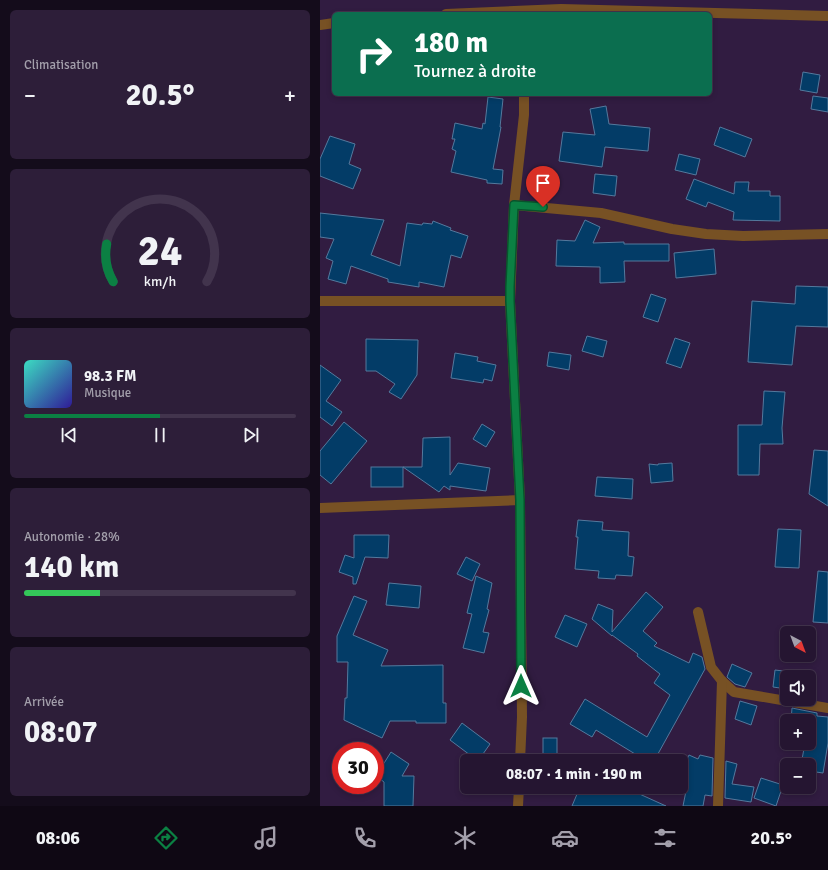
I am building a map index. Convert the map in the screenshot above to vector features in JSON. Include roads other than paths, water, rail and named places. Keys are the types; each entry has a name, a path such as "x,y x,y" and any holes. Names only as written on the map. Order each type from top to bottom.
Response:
{"street":[{"path":"525,0 525,12 561,9 675,12"},
{"path":"712,13 828,16"},
{"path":"320,25 332,23"},
{"path":"520,754 522,717 520,500 510,301 514,205 524,115 524,96"},
{"path":"514,205 601,213 672,229 706,234 743,236 828,234"},
{"path":"320,301 510,301"},
{"path":"320,508 520,500"},
{"path":"698,612 711,667 722,681 734,692 828,708"},
{"path":"718,806 722,681"},
{"path":"518,806 519,794"}]}
